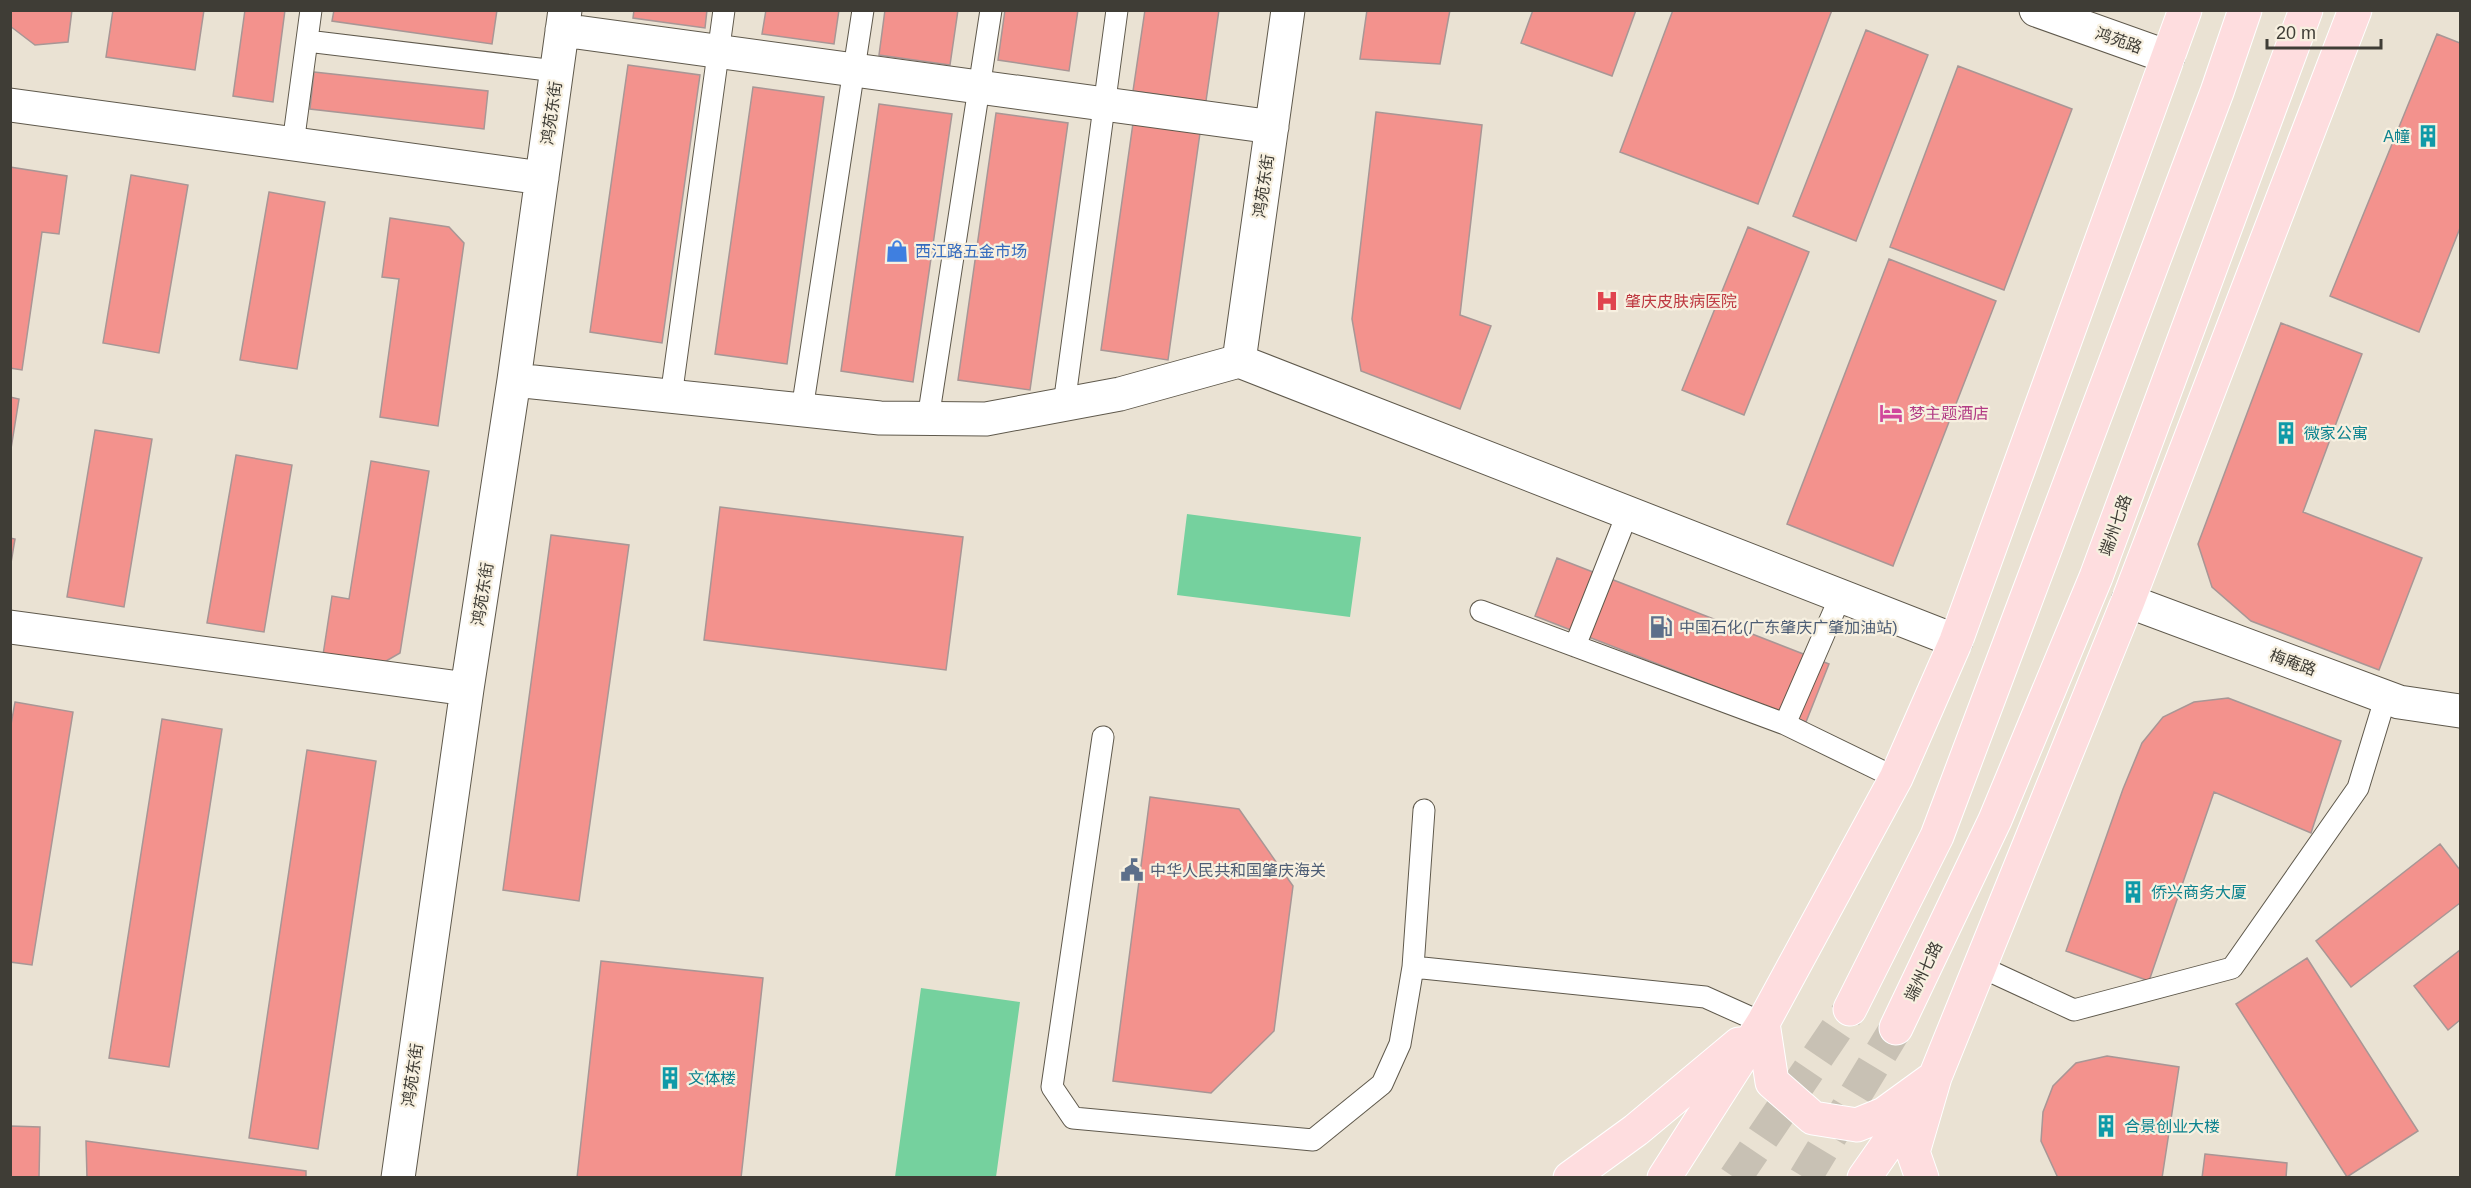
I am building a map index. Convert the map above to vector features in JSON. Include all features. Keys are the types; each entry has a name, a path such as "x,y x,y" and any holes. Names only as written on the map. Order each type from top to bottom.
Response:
{"main road":[{"path":"1664,1178 1763,1023 1896,778 1956,641 2185,10"},
{"path":"1850,1009 1942,826 2205,126 2245,10"},
{"name":"端州七路","path":"1896,1028 1995,820 2096,577 2306,10"},
{"path":"1922,1178 1913,1152 1935,1077 2128,601 2355,10"},
{"path":"1763,1023 1772,1082 1814,1118 1857,1125 1884,1114 1935,1077"},
{"path":"1570,1178 1636,1130 1763,1023"},
{"path":"1864,1178 1935,1077"}],"street":[{"name":"鸿苑东街","path":"1239,361 1288,10"},
{"name":"鸿苑路","path":"2036,10 2168,57"},
{"path":"563,20 718,51 1272,126"},
{"name":"鸿苑东街","path":"398,1178 467,688 514,380 563,20"},
{"path":"10,105 542,178"},
{"path":"514,380 880,418 986,420 1120,394 1239,361 1956,641"},
{"name":"梅庵路","path":"2128,601 2409,704 2460,711"},
{"path":"10,627 467,688"}],"lane":[{"path":"293,144 311,10"},
{"path":"671,397 724,10"},
{"path":"802,410 863,10"},
{"path":"928,419 991,10"},
{"path":"1064,405 1117,10"},
{"path":"307,41 556,71"},
{"path":"1575,646 1628,512"},
{"path":"1785,724 1841,596"},
{"path":"1480,611 1785,724 1896,778"},
{"path":"1981,967 2074,1010 2232,968 2358,788 2386,696"},
{"path":"1103,737 1052,1087 1073,1118 1314,1140 1382,1084 1400,1044 1413,967 1424,810"},
{"path":"1413,967 1705,997 1763,1023"}],"green space":[{"path":"1187,514 1361,537 1350,617 1177,595"},
{"path":"921,988 1020,1002 996,1177 895,1177"}],"building":[{"path":"10,10 72,10 68,42 35,45 10,26"},
{"path":"113,10 204,10 195,70 106,57"},
{"path":"245,10 285,10 273,102 233,96"},
{"path":"334,10 497,10 492,44 332,21"},
{"path":"634,10 707,10 705,28 633,18"},
{"path":"766,10 839,10 834,44 762,34"},
{"path":"885,10 958,10 950,65 879,55"},
{"path":"1005,10 1078,10 1069,71 998,60"},
{"path":"1145,10 1219,10 1206,101 1133,91"},
{"path":"1367,10 1450,10 1440,64 1360,59"},
{"path":"1533,10 1636,10 1612,76 1521,43"},
{"path":"1673,10 1832,10 1758,204 1620,152"},
{"path":"1866,30 1928,55 1856,241 1793,216"},
{"name":"A幢","path":"2437,34 2460,43 2460,228 2419,332 2330,296"},
{"path":"628,65 700,75 662,343 590,332"},
{"path":"1958,66 2072,109 2004,290 1890,247"},
{"path":"314,72 488,91 484,129 310,109"},
{"path":"753,87 824,97 787,364 715,354"},
{"path":"879,104 952,114 913,382 841,371"},
{"path":"1376,112 1482,125 1460,315 1491,326 1460,409 1361,371 1352,319"},
{"path":"996,113 1068,123 1030,390 958,380"},
{"path":"1134,116 1201,126 1168,360 1101,350"},
{"path":"10,167 67,176 59,234 42,232 22,370 10,368"},
{"path":"131,175 188,185 159,353 103,343"},
{"path":"269,192 325,202 297,369 240,360"},
{"path":"390,218 449,227 464,243 438,426 380,417 399,279 382,277"},
{"path":"1748,227 1809,252 1744,415 1682,390"},
{"name":"梦主题酒店","path":"1889,259 1996,301 1893,566 1787,524"},
{"name":"微家公寓","path":"2281,323 2362,354 2303,512 2422,558 2379,670 2251,621 2212,587 2198,544"},
{"path":"10,397 19,399 10,455"},
{"path":"95,430 152,439 124,607 67,597"},
{"path":"236,455 292,465 264,632 207,623"},
{"path":"371,461 429,471 400,653 381,664 323,655 332,596 349,599"},
{"path":"720,507 963,537 946,670 704,640"},
{"path":"551,535 629,545 579,901 503,890"},
{"path":"10,538 15,539 10,569"},
{"path":"1557,558 1829,664 1806,722 1535,616"},
{"name":"侨兴商务大厦","path":"2228,698 2341,741 2311,833 2214,792 2149,981 2066,951 2123,789 2142,743 2163,717 2194,702"},
{"path":"15,702 73,712 32,965 10,962 10,730"},
{"path":"162,719 222,729 169,1067 109,1058"},
{"path":"307,750 376,761 318,1149 249,1138"},
{"path":"1150,797 1239,809 1293,886 1274,1031 1211,1093 1113,1081"},
{"path":"2440,844 2460,870 2460,903 2351,987 2316,941"},
{"path":"2460,950 2460,1020 2448,1030 2414,986"},
{"path":"2307,958 2418,1131 2347,1177 2236,1004"},
{"name":"文体楼","path":"601,961 763,978 741,1178 577,1178"},
{"name":"合景创业大楼","path":"2107,1056 2179,1067 2162,1178 2058,1178 2041,1141 2043,1112 2053,1086 2076,1063"},
{"path":"10,1126 40,1127 39,1178 10,1178"},
{"path":"86,1141 306,1171 306,1178 87,1178"},
{"name":"合景创业大楼","path":"2205,1154 2287,1163 2286,1178 2202,1178"}],"tunnel":[{"path":"1735,1178 1850,1009"},
{"path":"1805,1178 1896,1028"}],"place":[{"name":"A幢","path":"2428,136"},
{"name":"西江路五金市场","path":"897,251"},
{"name":"肇庆皮肤病医院","path":"1607,301"},
{"name":"梦主题酒店","path":"1891,413"},
{"name":"微家公寓","path":"2286,433"},
{"name":"中国石化(广东肇庆广肇加油站)","path":"1661,627"},
{"name":"中华人民共和国肇庆海关","path":"1132,870"},
{"name":"侨兴商务大厦","path":"2133,892"},
{"name":"文体楼","path":"670,1078"},
{"name":"合景创业大楼","path":"2106,1126"}]}
